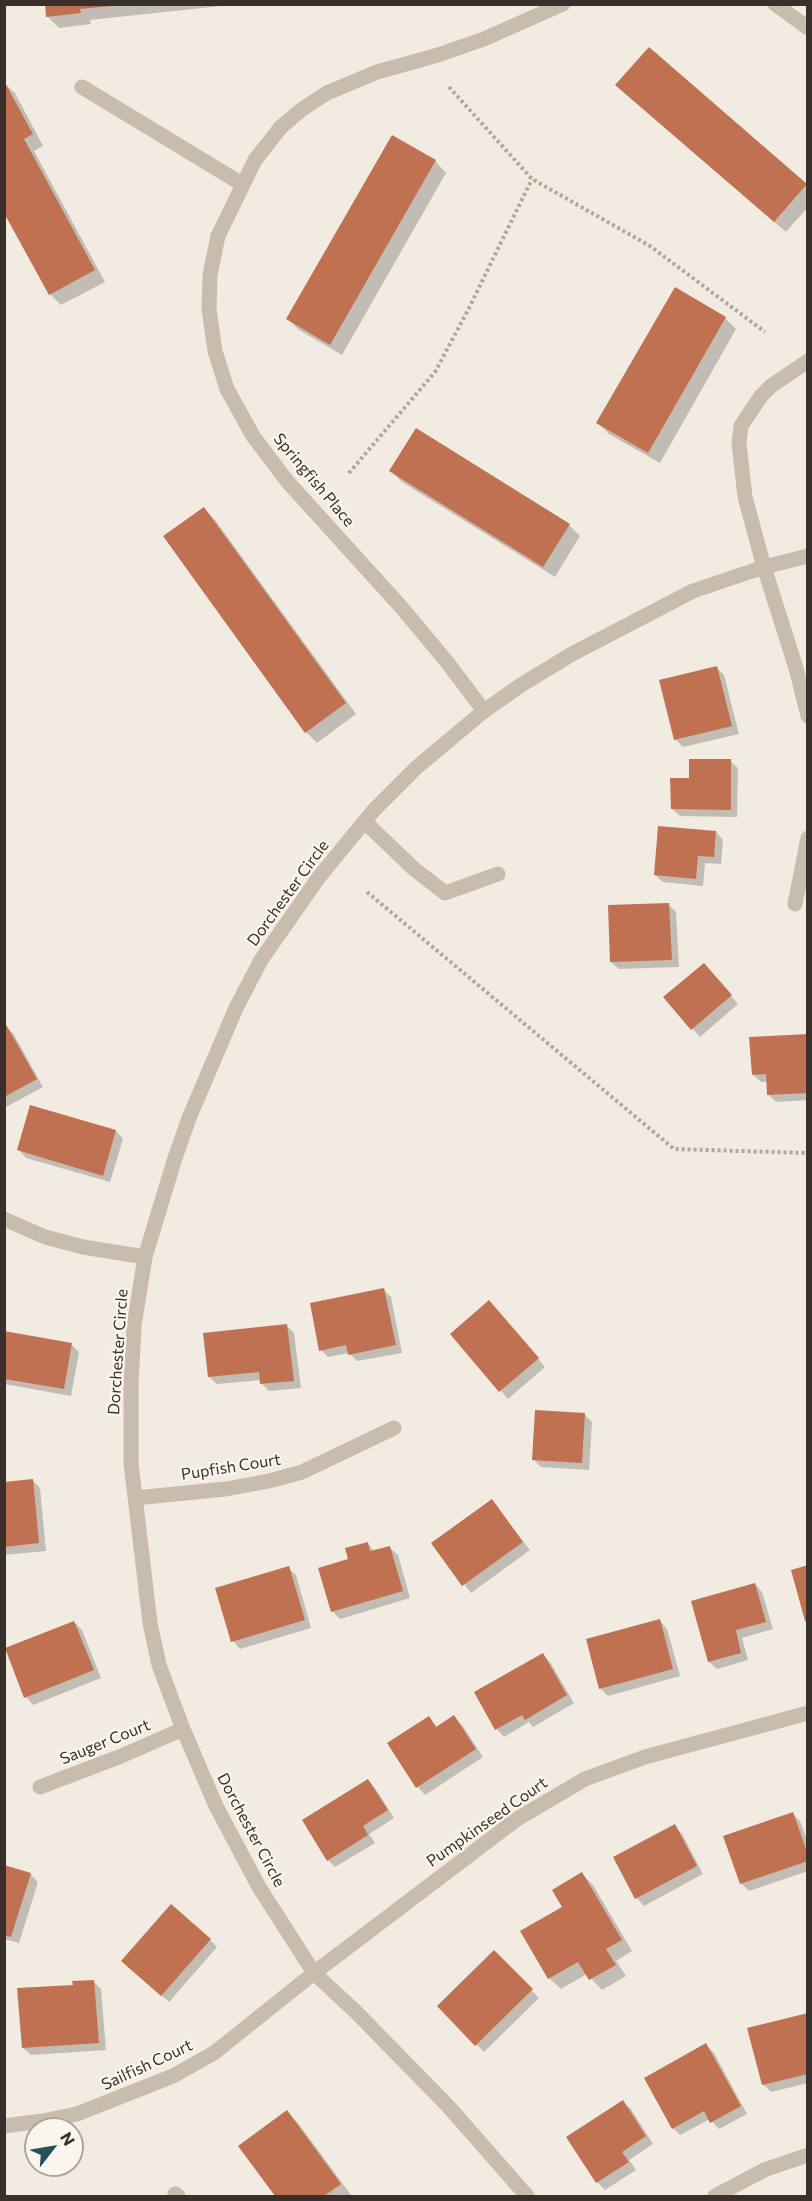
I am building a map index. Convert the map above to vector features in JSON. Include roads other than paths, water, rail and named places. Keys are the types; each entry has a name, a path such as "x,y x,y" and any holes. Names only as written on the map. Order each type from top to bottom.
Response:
{"street":[{"name":"Springfish Place","path":"484,711 402,608 287,481 253,436 227,389 215,351 209,309 210,275 218,236 255,159 281,127 301,110 327,93 377,72 484,39 563,4"},
{"path":"775,4 807,28"},
{"path":"82,87 242,184"},
{"path":"807,361 771,386 750,411 741,426 739,443 745,497 796,668 807,716"},
{"name":"Dorchester Circle","path":"527,2196 448,2106 355,2011 314,1973 259,1887 216,1806 183,1729 159,1665 150,1623 131,1463 134,1326 145,1257 189,1118 236,1008 261,960 319,877 365,822 417,767 484,711 521,685 623,627 693,591 764,567 807,556"},
{"path":"365,822 413,868 445,893 498,874"},
{"path":"795,904 807,838"},
{"path":"4,1220 45,1237 83,1247 145,1257"},
{"name":"Pupfish Court","path":"135,1498 226,1489 269,1481 302,1472 394,1428"},
{"name":"Pumpkinseed Court","path":"314,1973 517,1819 585,1779 645,1757 807,1713"},
{"name":"Sauger Court","path":"40,1787 119,1757 183,1729"},
{"name":"Sailfish Court","path":"4,2126 77,2114 173,2076 214,2053 314,1973"},
{"path":"715,2196 764,2170 807,2155"}]}
